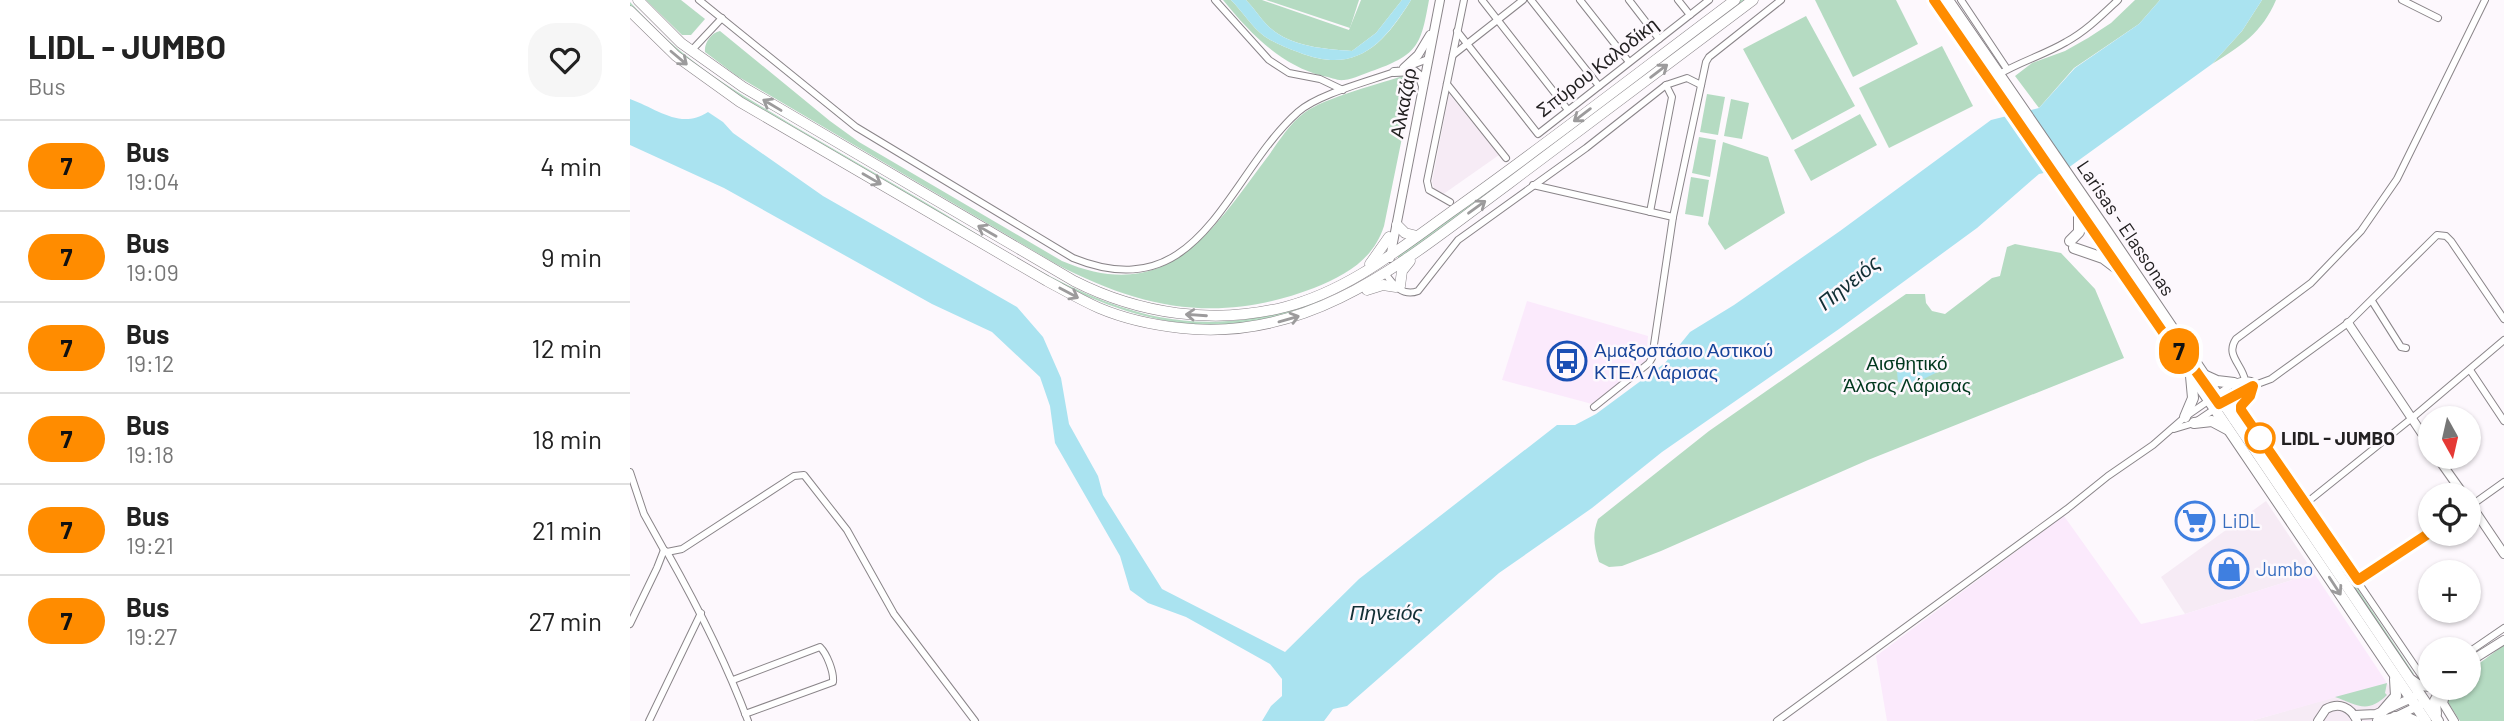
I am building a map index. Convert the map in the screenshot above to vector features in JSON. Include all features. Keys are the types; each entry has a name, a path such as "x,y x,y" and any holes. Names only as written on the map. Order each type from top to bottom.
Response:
{"highway":[{"name":"Larisas - Elassonas","path":"1934,0 1999,78"},
{"name":"Larisas - Elassonas","path":"1948,0 2066,181 2204,374 2216,401 2394,673 2438,721"},
{"name":"Larisas - Elassonas","path":"2066,181 2078,208 2190,374 2216,401"},
{"path":"2078,208 2081,218 2079,232 2072,244 2103,258 2122,272"},
{"path":"2167,338 2185,356 2216,401"},
{"path":"2190,374 2193,398 2190,420 2212,421 2232,426 2240,385 2217,381 2204,374"},
{"name":"Larisas - Elassonas","path":"2232,426 2411,680 2426,721"},
{"path":"2380,716 2396,696 2394,673"},
{"path":"2411,680 2418,685"},
{"path":"2436,700 2438,721"},
{"path":"2395,717 2415,721"}],"main road":[{"path":"638,0 691,51 743,87 1044,264 1082,285 1111,296 1167,312 1197,316 1265,312 1323,294 1357,277 1502,176 1735,0"},
{"path":"630,11 676,55 740,102 1025,268 1100,308 1127,318 1162,326 1224,330 1262,326 1322,308 1387,272 1753,0"},
{"path":"1397,225 1408,235 1418,236"},
{"path":"1357,277 1374,260 1389,237"},
{"path":"1350,294 1383,285 1401,289 1402,271 1422,248"}],"street":[{"path":"699,0 862,131 1066,254 1088,264 1109,268 1152,265 1193,244 1212,224 1292,117 1310,104 1428,59"},
{"path":"1215,0 1269,60 1289,73 1320,79 1343,90"},
{"name":"Αλκαζάρ","path":"1388,257 1397,225 1440,0"},
{"path":"1450,202 1432,193 1427,184 1464,0"},
{"path":"1482,0 1568,110"},
{"path":"1452,55 1523,0"},
{"path":"1531,0 1598,86"},
{"path":"1580,0 1629,62"},
{"path":"1629,0 1659,39"},
{"path":"1678,0 1690,15"},
{"name":"Σπύρου Καλοδίκη","path":"1467,44 1538,134 1709,0"},
{"path":"1594,407 1650,361 1673,217 1709,57 1781,0"},
{"path":"1961,0 1999,78 2066,42 2119,0"},
{"path":"2402,0 2438,18"},
{"path":"2240,385 2238,363 2231,350 2236,339 2311,284 2354,240 2397,179 2484,0"},
{"path":"691,51 722,18"},
{"path":"1404,68 1418,55 1434,30"},
{"path":"1457,31 1467,44"},
{"path":"1394,72 1414,71 1420,77 1423,87"},
{"path":"1387,272 1401,289 1414,293 1423,287 1458,240 1666,85 1687,78 1701,85"},
{"path":"1447,84 1506,158"},
{"path":"1650,212 1672,97 1666,85"},
{"path":"1533,185 1673,217"},
{"name":"Αλκαζάρ","path":"1387,272 1389,237 1398,212"},
{"path":"2240,385 2253,386 2271,380 2348,323 2434,237 2442,234 2451,241 2504,319"},
{"path":"2372,301 2401,347 2406,348"},
{"path":"2348,323 2418,427"},
{"path":"2305,504 2504,340"},
{"path":"2238,363 2240,385"},
{"path":"2470,370 2504,421"},
{"path":"1777,721 2171,430 2240,385 2251,381 2253,386 2250,396 2241,406 2241,410 2418,670"},
{"path":"630,472 641,508 701,613 733,680 747,718 832,682 834,677 820,647 733,680"},
{"path":"665,551 682,549 794,475 804,475 847,530 903,628 975,721"},
{"path":"2481,498 2504,482"},
{"path":"2481,521 2504,554"},
{"path":"2358,580 2418,541"},
{"path":"630,624 665,551"},
{"path":"649,721 701,613"},
{"path":"2481,644 2504,628"},
{"path":"2481,655 2504,640"},
{"path":"2442,700 2454,721"},
{"path":"2380,716 2418,701"},
{"path":"2318,721 2323,712 2335,706 2347,708 2356,718 2395,717 2418,701"}],"shaded area":[{"path":"1449,94 1499,155 1442,195 1435,191 1432,182"},
{"path":"1527,301 1648,336 1646,362 1592,404 1502,380"},
{"path":"2266,501 2314,573 2185,614 2161,577"},
{"path":"2064,516 2141,624 2185,614 2314,573 2387,683 2251,721 1887,721 1876,656"},
{"path":"2387,683 2413,721 2251,721 2335,697"}],"green space":[{"path":"646,0 681,0 705,19 691,35 682,35"},
{"path":"1223,0 1231,0 1255,28 1272,41 1318,58 1335,60 1351,58 1378,43 1411,0 1429,0 1416,46 1390,64 1342,80 1307,71 1280,56 1255,36"},
{"path":"1246,0 1262,0 1349,30 1361,0 1402,0 1376,33 1352,51 1308,46 1286,38 1268,26"},
{"path":"1266,0 1359,0 1350,28"},
{"path":"1741,0 1747,0 1398,260 1398,256"},
{"path":"1815,0 1896,0 1918,44 1853,77"},
{"path":"2135,0 2160,0 2139,24 2074,68 2039,108 2015,76 2032,63 2065,51 2088,38 2111,23"},
{"path":"2262,0 2276,0 2257,30 2241,45 2212,64 2242,31"},
{"path":"630,2 676,47 737,92 1036,269 1066,284 1127,309 1159,317 1201,322 1241,320 1282,312 1321,299 1322,302 1270,319 1214,325 1162,320 1136,314 1086,296 1060,284 728,89 672,48 630,7"},
{"path":"1806,16 1855,106 1792,140 1743,49"},
{"path":"720,31 859,142 1062,261 1099,273 1131,274 1159,268 1183,254 1226,212 1293,123 1313,107 1408,74 1414,79 1384,226 1373,248 1357,265 1337,278 1280,299 1246,306 1183,307 1120,292 1056,264 737,76 705,52 709,39"},
{"path":"1942,46 1973,106 1889,148 1859,88"},
{"path":"1707,94 1725,97 1718,135 1700,132"},
{"path":"1731,99 1749,103 1742,139 1724,136"},
{"path":"1860,114 1877,145 1811,181 1794,150"},
{"path":"1699,137 1716,140 1710,177 1692,173"},
{"path":"1723,142 1768,157 1785,213 1725,250 1708,224"},
{"path":"1691,177 1709,180 1703,217 1685,214"},
{"name":"Αισθητικό Άλσος Λάρισας","path":"2015,244 2061,253 2095,289 2124,358 1868,460 1661,551 1622,566 1609,567 1599,562 1594,540 1598,519 1709,431 1906,294 1925,294 1926,303 1932,311 1945,314 1992,278 2000,276 2007,247"},
{"path":"2271,459 2414,674 2269,461"},
{"path":"2504,645 2504,721 2460,721 2447,700 2481,700 2481,662"},
{"path":"2387,683 2387,695 2373,705 2355,705 2335,697"}],"water":[{"path":"1231,0 1246,0 1268,26 1297,43 1352,51 1376,33 1402,0 1411,0 1378,43 1351,58 1336,60 1318,58 1272,41 1255,28"},
{"name":"Πηνειός","path":"2160,0 2262,0 2242,31 2212,64 2068,168 2039,174 1977,228 1839,329 1662,452 1592,508 1499,573 1347,706 1333,709 1324,721 1262,721 1271,706 1282,696 1282,679 1270,664 1186,617 1148,603 1130,590 1120,556 1055,443 1050,406 1040,377 992,332 932,304 724,188 630,145 630,99 678,118 698,117 708,112 733,133 823,196 1017,307 1043,337 1061,378 1069,424 1098,476 1103,495 1162,589 1285,652 1359,579 1557,425 1575,425 1596,414 1665,363 1690,332 1734,305 1840,231 1991,120 2039,108 2075,68 2139,24"},
{"path":"1938,357 1943,361 1944,369 1909,386 1898,382 1897,372 1904,365 1913,364 1913,372 1919,368 1918,365"}],"bus line":[{"name":"7","path":"1934,0 2167,338 2185,356 2219,404 2253,386 2253,392 2243,402 2241,410 2358,580 2418,540"}],"place":[{"name":"Αμαξοστάσιο Αστικού ΚΤΕΛ Λάρισας","path":"1567,361"},
{"name":"LIDL - JUMBO","path":"2260,438"},
{"name":"LiDL","path":"2195,521"},
{"name":"Jumbo","path":"2229,569"}]}
